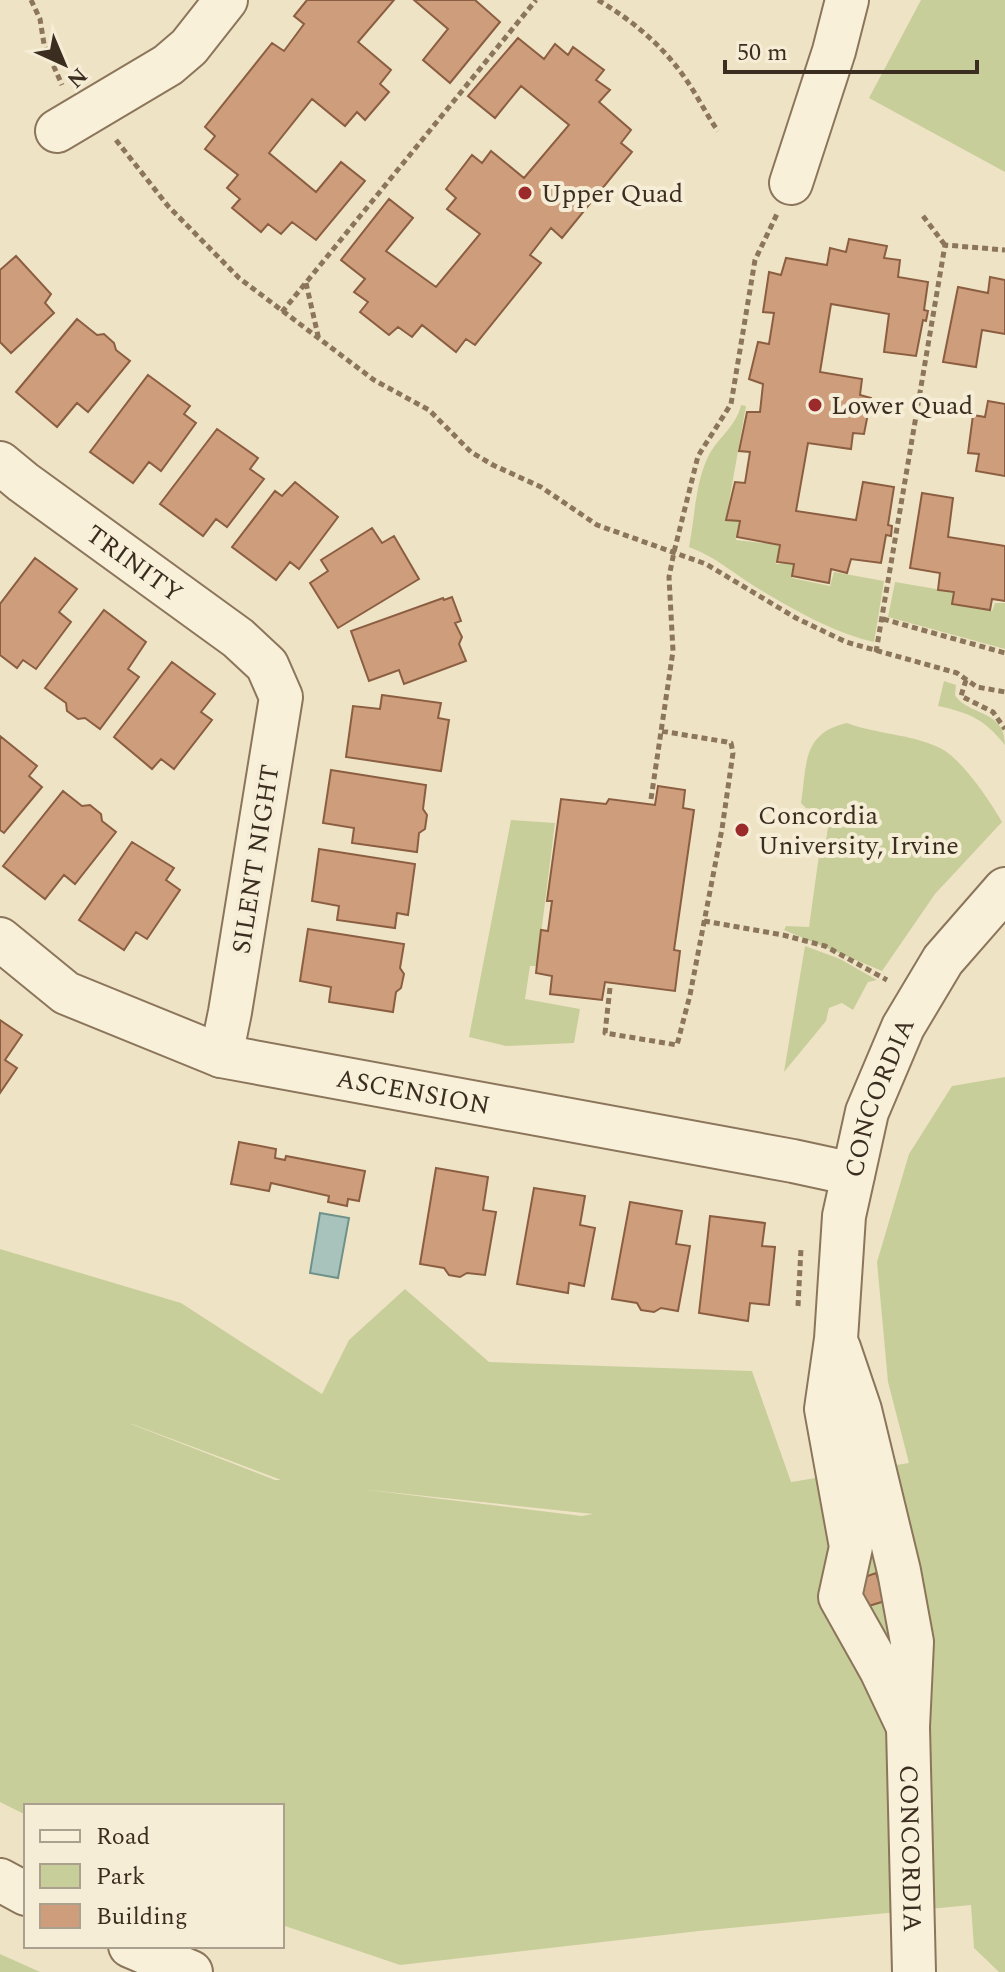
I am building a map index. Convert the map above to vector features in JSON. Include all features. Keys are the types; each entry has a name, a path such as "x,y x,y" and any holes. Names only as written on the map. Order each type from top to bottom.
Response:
{"street":[{"path":"70,123 168,65 189,47 226,0"},
{"path":"791,183 834,51 847,0"},
{"name":"TRINITY","path":"0,463 238,638 267,665"},
{"name":"SILENT NIGHT","path":"221,1056 281,697 267,665"},
{"name":"CONCORDIA","path":"908,1727 881,1670 840,1597 851,1547 826,1409 836,1339 844,1216 867,1112 903,1027 943,960 1005,889"},
{"name":"ASCENSION","path":"0,939 66,993 221,1056 853,1174"},
{"name":"CONCORDIA","path":"836,1339 860,1410 899,1571 912,1642 908,1727 914,1972"},
{"path":"0,1880 24,1893"},
{"path":"135,1948 191,1972"}],"path":[{"path":"31,0 40,19 44,44 68,97 70,123 116,140 168,206 239,278 374,380 429,410 471,452 541,487 597,525 706,564 796,618 846,642 957,673 977,687 1005,692"},
{"path":"282,312 536,0"},
{"path":"598,0 621,14 661,47 687,81 718,131"},
{"path":"651,799 673,651 669,577 674,552 698,456 731,404 755,260 791,183"},
{"path":"876,652 945,245 923,216"},
{"path":"945,245 1005,250"},
{"path":"306,283 320,341"},
{"path":"883,619 1005,653"},
{"path":"966,680 961,696 993,712 1005,729"},
{"path":"610,988 605,1033 677,1045 722,829 733,753 731,743 661,731"},
{"path":"704,921 825,946 887,980"}],"green space":[{"path":"921,0 1005,0 1005,172 869,98"},
{"path":"741,405 746,406 726,519 739,521 736,540 779,545 776,564 794,564 792,578 830,586 834,572 884,581 874,642 812,619 689,547 698,487 705,464"},
{"path":"895,582 954,592 952,604 992,611 995,603 1005,603 1005,649 888,617"},
{"path":"944,681 956,685 955,695 961,702 999,725 1005,745 976,718 938,706"},
{"path":"847,723 916,739 947,752 974,780 1002,822 935,894 882,971 784,930 786,926 809,927 819,855 824,856 830,812 806,808 801,803 809,752 822,734"},
{"path":"511,820 555,823 537,966 530,966 525,999 580,1009 574,1043 506,1046 469,1037"},
{"path":"805,946 840,959 877,980 868,982 853,1010 842,1003 829,1008 826,1021 784,1072"},
{"path":"1005,1077 1005,1972 999,1972 974,1948 971,1905 699,1931 400,1965 284,1926 284,1804 24,1804 24,1814 0,1802 0,1249 181,1303 322,1394 349,1340 405,1289 489,1362 752,1371 791,1482 909,1463 888,1382 877,1262 909,1154 952,1086","holes":["132,1424 281,1480 275,1480","369,1490 593,1514 582,1516"]},
{"path":"0,1954 40,1972 0,1972"}],"water":[{"path":"320,1213 349,1218 338,1278 310,1273"}],"building":[{"path":"307,0 394,0 358,42 391,70 380,84 389,92 365,120 357,112 345,126 312,99 269,153 316,192 341,162 365,181 316,240 292,222 281,234 268,224 261,232 232,208 240,199 227,188 238,175 205,149 215,136 205,127 272,43 284,51 304,24 294,16"},
{"path":"414,0 475,0 500,22 450,83 423,60 448,29"},
{"name":"Upper Quad","path":"518,38 544,59 555,44 568,55 573,47 604,70 596,80 610,90 599,102 631,130 621,143 632,152 562,238 551,228 530,255 541,263 475,345 466,339 456,352 422,325 412,337 398,327 389,335 360,312 368,302 354,292 365,279 341,260 389,199 413,218 386,251 436,287 480,234 447,209 456,198 446,189 472,155 482,163 491,151 524,178 569,125 521,86 495,118 468,96"},
{"name":"Lower Quad","path":"849,239 887,246 884,258 900,260 898,277 928,282 924,310 928,311 926,321 923,320 916,356 884,352 889,314 831,304 820,372 862,379 860,395 871,398 864,434 853,433 851,449 808,443 796,511 856,520 863,482 894,487 888,525 892,526 891,536 886,535 881,563 851,559 847,573 831,569 829,583 792,576 794,564 777,562 780,545 737,537 740,521 726,520 735,482 745,483 750,452 739,451 747,412 760,412 763,384 749,379 758,342 769,344 774,313 763,312 769,272 781,275 786,258 827,265 830,248 846,252"},
{"path":"16,256 51,294 45,303 54,313 11,353 0,342 0,270"},
{"name":"Lower Quad","path":"990,277 1005,280 1005,334 982,330 976,367 943,362 958,287 988,293"},
{"path":"77,319 97,335 104,334 114,343 116,350 130,361 88,412 77,403 57,427 16,392"},
{"path":"148,375 190,406 184,414 196,423 161,471 149,462 133,483 90,452"},
{"name":"Lower Quad","path":"988,401 1005,404 1005,476 976,471 979,454 968,453 973,415 985,417"},
{"path":"217,429 258,458 250,469 264,479 227,527 216,519 203,536 160,504"},
{"path":"295,482 338,517 299,569 290,562 276,580 232,547 275,491 282,496"},
{"name":"Lower Quad","path":"922,493 953,498 948,537 1005,546 1005,601 992,599 990,610 952,604 954,592 938,590 940,573 910,568"},
{"path":"372,528 382,543 394,536 419,579 338,628 310,583 328,571 321,560"},
{"path":"35,558 77,589 59,612 71,622 36,669 23,660 17,668 0,655 0,604"},
{"path":"452,597 461,621 455,623 462,637 459,644 466,661 404,684 399,670 369,681 351,631"},
{"path":"104,610 146,642 128,669 139,677 100,729 85,718 78,719 67,711 66,703 45,688"},
{"path":"172,662 215,694 201,712 212,720 174,769 161,759 152,769 114,737"},
{"path":"382,695 441,703 438,718 449,720 441,771 346,757 353,706 380,709"},
{"path":"0,736 37,766 29,776 42,787 4,833 0,830"},
{"path":"331,770 426,785 423,809 427,815 425,829 419,833 417,852 352,843 354,828 323,823"},
{"path":"658,786 685,790 683,808 694,810 674,950 680,951 675,991 605,982 602,1000 550,994 552,976 536,973 541,930 548,931 552,901 547,901 561,799 606,804 609,799 655,805"},
{"path":"63,791 82,806 90,805 101,814 102,821 116,832 75,884 64,875 45,899 3,866"},
{"path":"132,842 174,868 166,880 180,890 147,939 136,932 124,950 79,920"},
{"path":"319,849 415,864 408,915 397,913 395,928 337,920 339,906 312,901"},
{"path":"308,929 404,944 400,968 404,974 401,988 396,992 393,1012 329,1002 331,987 300,981"},
{"path":"0,1020 22,1035 5,1060 17,1068 0,1093"},
{"path":"239,1142 276,1149 275,1158 285,1160 286,1156 365,1171 359,1201 348,1199 347,1206 328,1202 329,1196 271,1183 269,1191 231,1184"},
{"path":"436,1168 488,1177 483,1210 496,1212 485,1275 467,1273 460,1277 449,1275 444,1268 420,1264"},
{"path":"534,1188 585,1196 580,1225 595,1228 584,1286 569,1283 568,1293 517,1284"},
{"path":"630,1202 682,1211 676,1244 690,1246 678,1311 661,1308 654,1312 641,1310 637,1303 612,1299"},
{"path":"710,1216 765,1223 762,1246 775,1247 769,1305 750,1303 748,1321 699,1313"},
{"path":"876,1573 885,1601 862,1608 853,1581"}],"place":[{"name":"Upper Quad","path":"525,193"},
{"name":"Lower Quad","path":"815,405"},
{"name":"Concordia University, Irvine","path":"742,830"}]}
